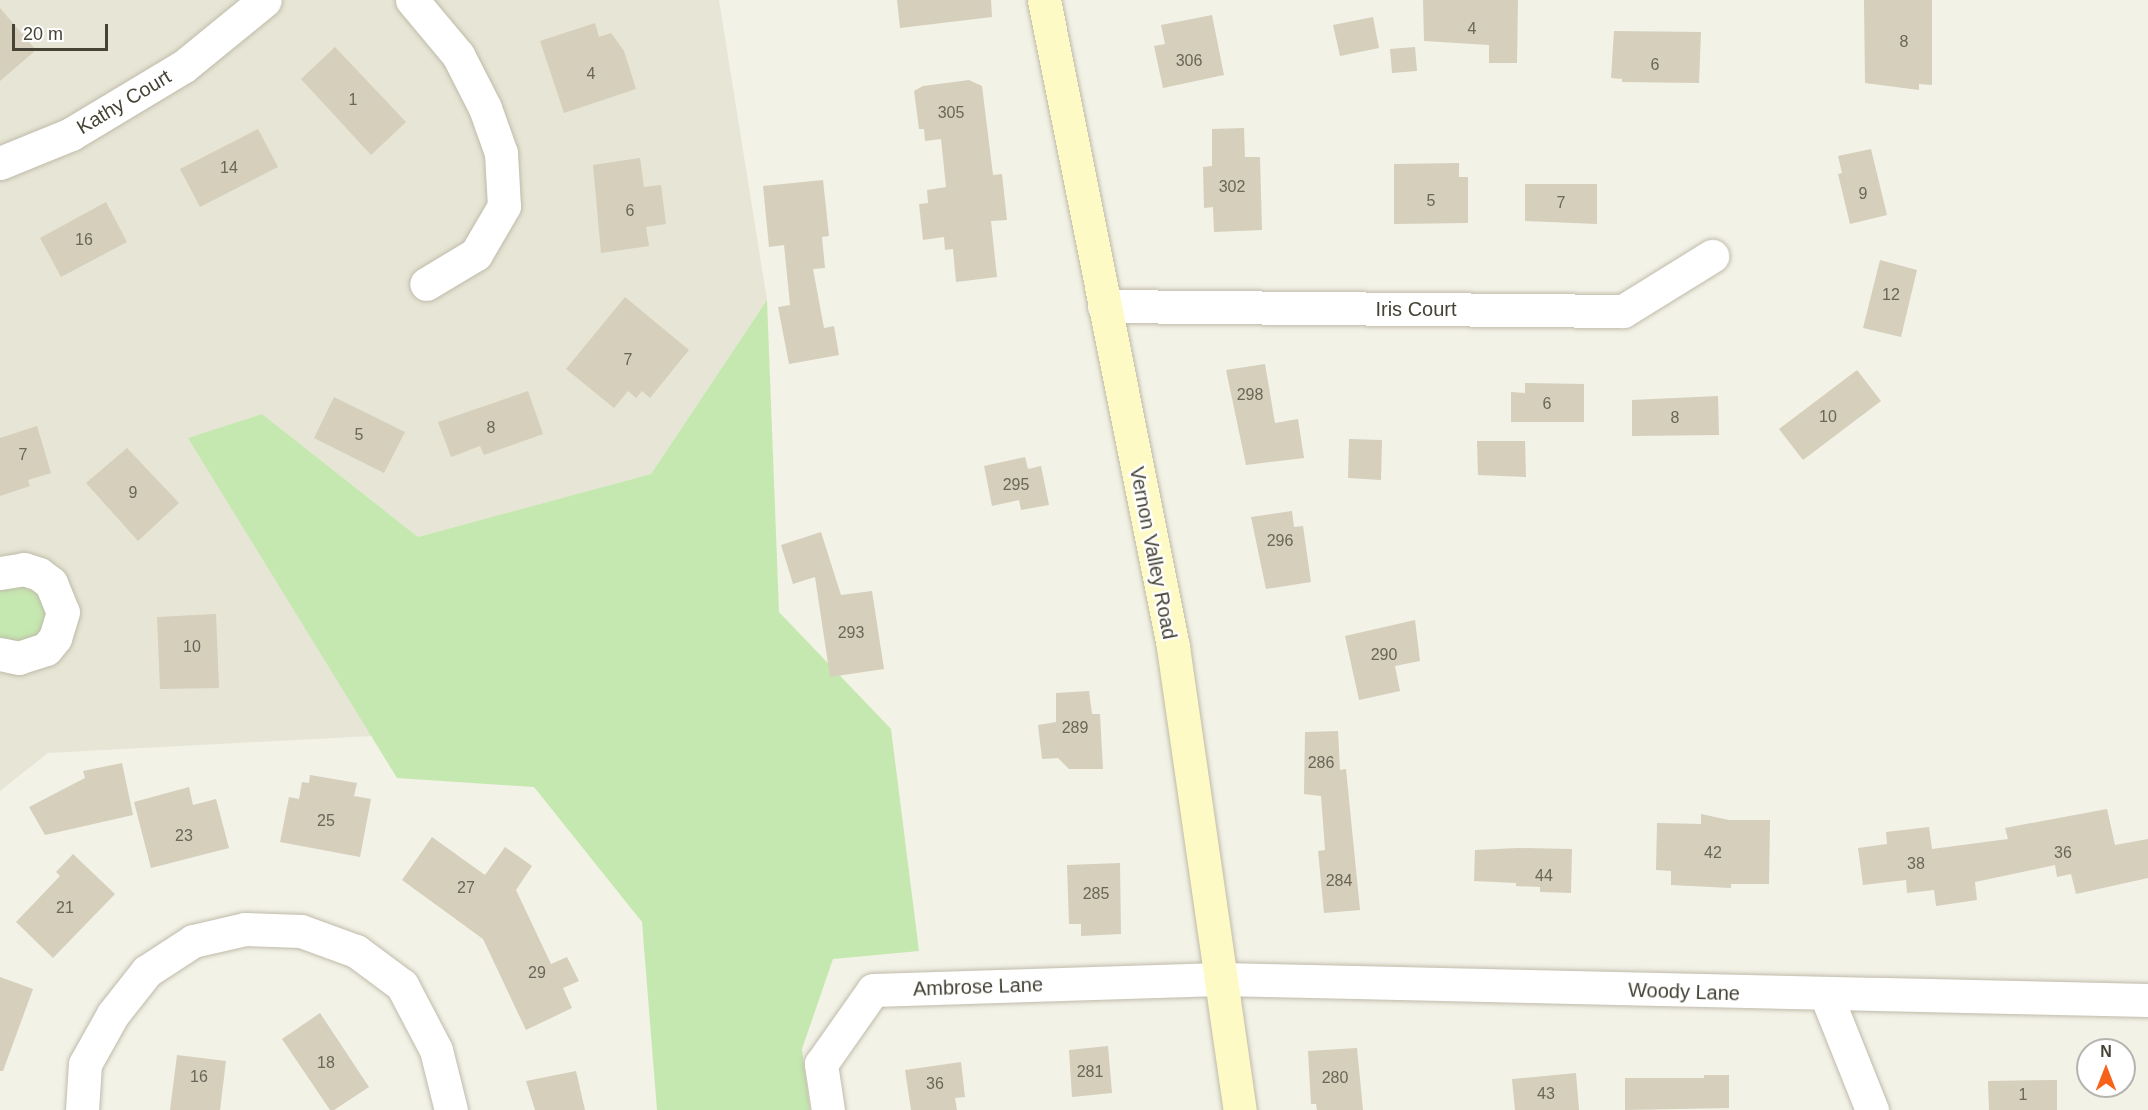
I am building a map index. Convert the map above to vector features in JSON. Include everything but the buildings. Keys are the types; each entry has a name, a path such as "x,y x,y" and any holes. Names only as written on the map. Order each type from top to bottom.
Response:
{"main road":[{"name":"Vernon Valley Road","path":"1044,0 1173,647 1240,1110"}],"street":[{"name":"Kathy Court","path":"0,163 70,134 184,66 265,0"},
{"path":"412,0 458,55 485,108 501,153 504,206 476,254 426,284"},
{"name":"Iris Court","path":"1104,306 1623,311 1712,256"},
{"path":"0,573 24,569 39,574 51,583 63,612 55,638 46,649 19,658 0,654"},
{"path":"82,1110 86,1064 113,1014 147,972 193,941 246,929 301,931 356,951 402,985 436,1050 451,1110"},
{"name":"Woody Lane","path":"1220,980 1826,995 2148,1000"},
{"name":"Ambrose Lane","path":"828,1110 821,1064 873,990 1220,980"},
{"path":"1826,995 1872,1110"}],"shaded area":[{"path":"0,0 719,0 767,300 651,474 418,537 262,414 189,438 372,736 48,753 0,791"}],"green space":[{"path":"767,300 779,612 891,729 919,951 833,959 802,1049 810,1110 657,1110 642,922 534,787 397,778 188,438 262,414 418,537 651,474"},
{"path":"7,578 50,594 42,641 0,644 0,582"}]}
